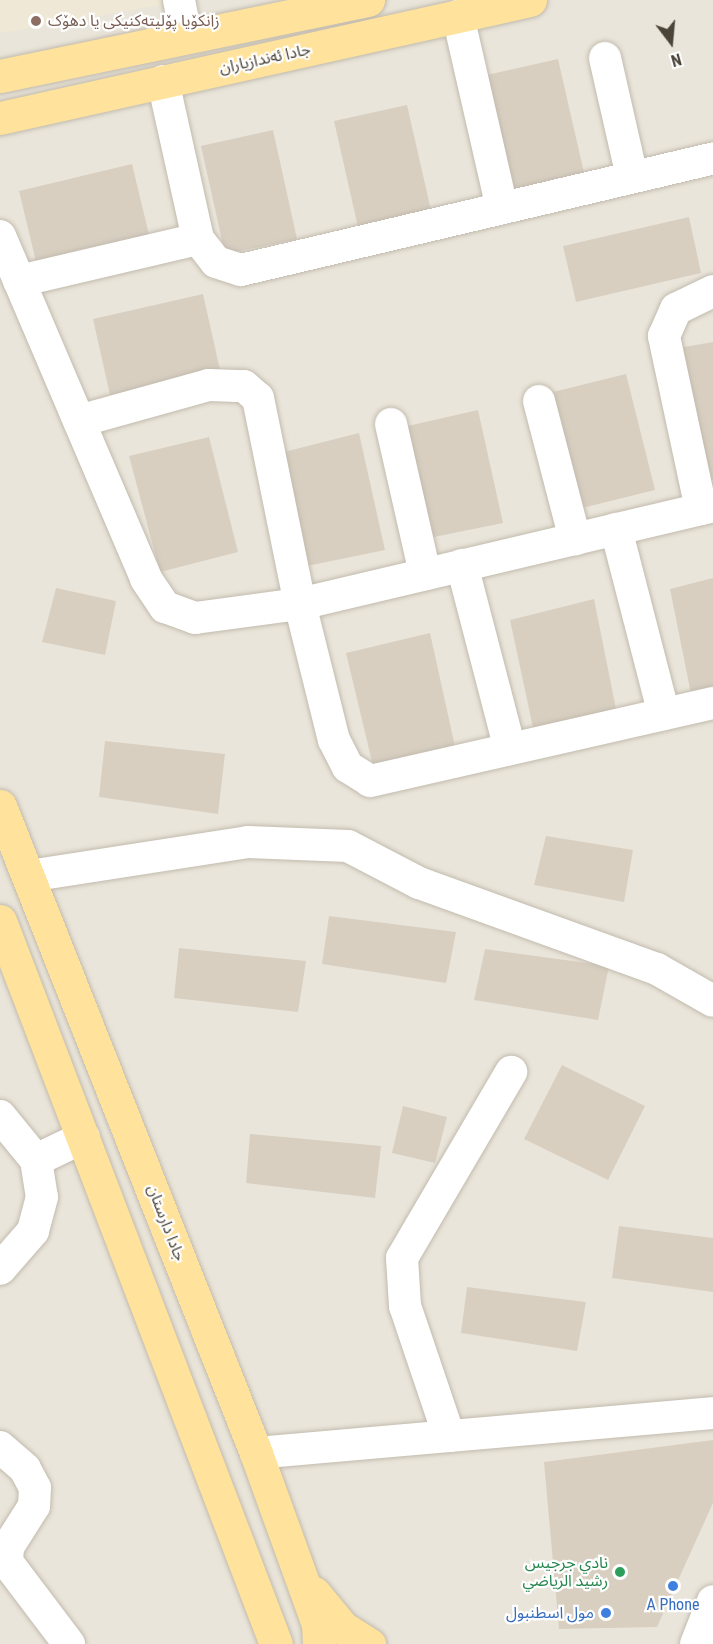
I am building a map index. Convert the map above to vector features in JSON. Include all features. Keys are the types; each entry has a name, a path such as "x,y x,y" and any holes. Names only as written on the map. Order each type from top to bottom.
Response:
{"main road":[{"path":"0,76 368,0"},
{"name":"جادا ئەندازیاران","path":"0,118 530,0"},
{"name":"جادا دارستان","path":"0,806 256,1453 296,1568 319,1644"},
{"path":"0,921 257,1589 276,1644"},
{"path":"296,1568 334,1620 369,1644"},
{"path":"253,1644 259,1625 257,1589"}],"street":[{"path":"179,0 186,37"},
{"path":"458,16 502,208"},
{"path":"605,58 632,177"},
{"path":"164,81 198,239 216,262 241,270 713,158"},
{"path":"0,236 146,579 165,607 195,618 300,604 707,507 664,336 676,309 713,291"},
{"path":"19,281 198,239"},
{"path":"79,421 209,385 244,386 258,398 300,604 334,740 348,767 369,781 713,703"},
{"path":"539,401 575,539"},
{"path":"391,424 425,574"},
{"path":"616,529 664,714"},
{"path":"462,565 510,749"},
{"path":"29,876 248,842 348,846 419,883 657,969 713,1001"},
{"path":"449,1436 405,1306 402,1258 511,1072"},
{"path":"0,1116 36,1160 40,1215 0,1269"},
{"path":"36,1160 84,1137"},
{"path":"256,1453 713,1413"},
{"path":"0,1447 25,1469 35,1488 34,1506 8,1547 7,1562 69,1644"},
{"path":"696,1644 713,1601"}],"shaded area":[{"path":"0,0 713,0 713,1644 0,1644"},
{"name":"زانکۆیا پۆلیتەکنیکی یا دهۆک","path":"0,0 190,0 0,33"}],"building":[{"path":"558,59 585,177 504,195 478,77"},
{"path":"407,105 433,219 360,236 334,121"},
{"path":"273,130 297,239 225,254 201,146"},
{"path":"132,164 151,243 38,270 19,191"},
{"path":"689,217 701,273 576,302 563,246"},
{"path":"203,294 220,370 110,395 93,319"},
{"path":"713,342 713,480 702,482 678,348"},
{"path":"626,374 655,490 578,509 549,393"},
{"path":"478,410 503,523 429,538 399,428"},
{"path":"359,433 385,550 307,566 280,453"},
{"path":"209,437 238,552 160,572 129,456"},
{"path":"713,578 713,695 692,699 670,589"},
{"path":"56,588 116,601 105,655 42,642"},
{"path":"594,599 618,719 535,737 510,620"},
{"path":"430,633 456,751 374,770 346,653"},
{"path":"105,741 225,754 218,814 99,797"},
{"path":"546,836 633,850 624,902 534,885"},
{"path":"329,916 456,932 446,983 322,964"},
{"path":"179,948 306,961 298,1012 174,998"},
{"path":"485,949 609,966 598,1020 474,1000"},
{"path":"562,1065 645,1106 608,1180 524,1139"},
{"path":"403,1106 447,1117 435,1163 392,1153"},
{"path":"250,1134 381,1146 375,1198 246,1183"},
{"path":"619,1226 713,1238 713,1292 612,1278"},
{"path":"467,1287 586,1302 577,1351 461,1333"},
{"path":"713,1440 713,1503 657,1627 559,1629 544,1462"}],"place":[{"name":"زانکۆیا پۆلیتەکنیکی یا دهۆک","path":"36,21"},
{"name":"نادي جرجيس رشيد الرياضي","path":"620,1572"},
{"name":"A Phone","path":"673,1586"},
{"name":"مول اسطنبول","path":"606,1613"}]}
